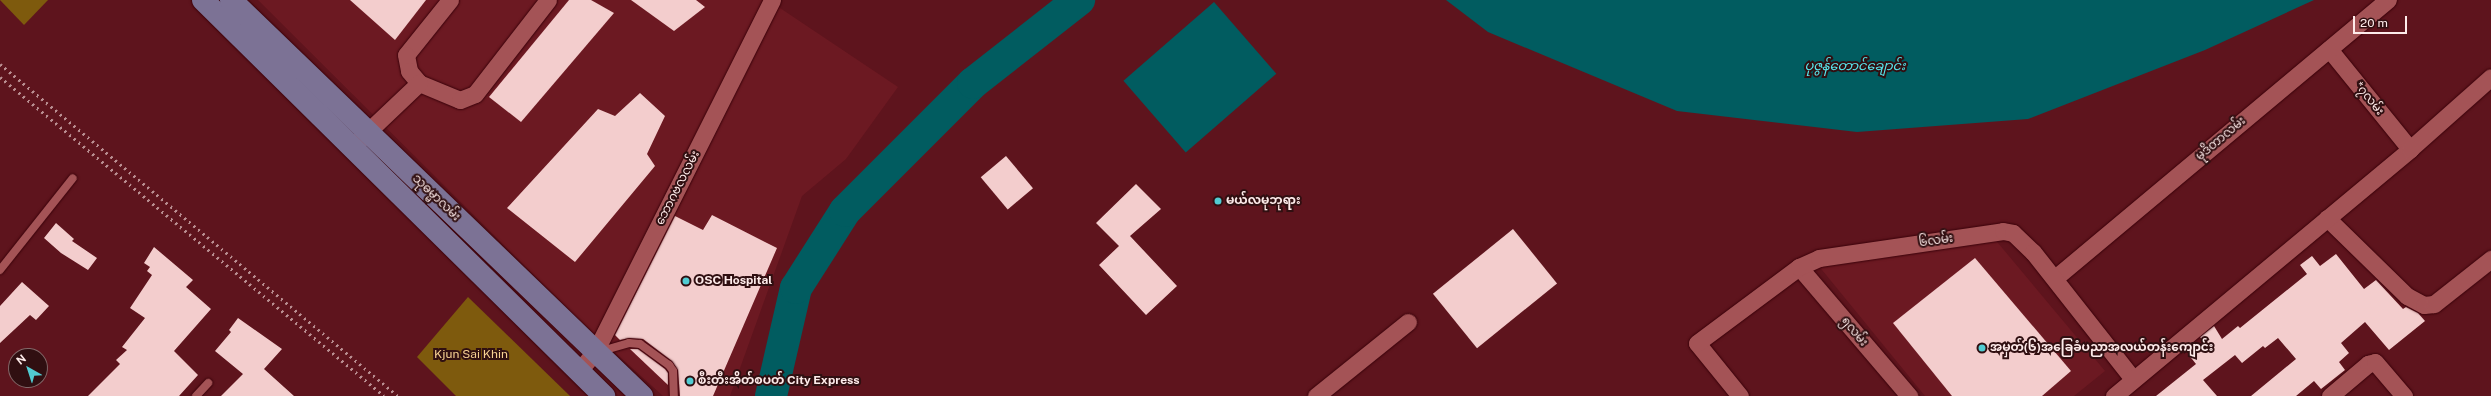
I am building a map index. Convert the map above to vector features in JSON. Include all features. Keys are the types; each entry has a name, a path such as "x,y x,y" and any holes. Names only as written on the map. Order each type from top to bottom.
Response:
{"main road":[{"name":"သုဓမ္မာလမ်း","path":"203,0 604,396"},
{"name":"သုဓမ္မာလမ်း","path":"231,0 642,396"},
{"path":"460,255 477,238"}],"street":[{"path":"450,0 406,56 409,71 419,83 460,100 475,94 548,0"},
{"name":"ဘောဂဗလလမ်း","path":"578,372 595,352 772,0"},
{"name":"မုဒိတာလမ်း","path":"2055,278 2388,0"},
{"name":"*၇လမ်း","path":"2329,49 2410,149"},
{"path":"2114,396 2410,149 2491,77"},
{"path":"352,148 419,83"},
{"path":"2327,218 2407,296 2424,305 2434,304 2491,259"},
{"name":"၆လမ်း","path":"1740,396 1697,343 1800,267 1819,258 2003,231 2013,233 2033,252 2055,278 2133,379"},
{"name":"၅လမ်း","path":"1800,267 1909,396"},
{"path":"1316,396 1408,322"},
{"path":"2330,396 2368,364 2375,362 2404,396"}],"lane":[{"path":"0,270 73,178"},
{"path":"595,352 629,343 640,344 669,365 673,371 674,396"},
{"path":"196,396 208,382"}],"shaded area":[{"path":"258,0 768,0 898,87 846,159 802,196 730,396 663,396 580,321"},
{"path":"1993,237 2105,371 2074,396 1925,396 1818,265"}],"green space":[{"path":"0,0 48,0 24,25"},
{"name":"Kjun Sai Khin","path":"468,297 570,396 456,396 417,357"}],"water":[{"name":"ပုဇွန်တောင်ချောင်း","path":"1446,0 2314,0 2205,50 2028,119 1857,132 1677,111 1488,32"},
{"path":"1214,2 1276,74 1186,152 1123,81"}],"building":[{"path":"350,0 426,0 395,40"},
{"path":"569,0 591,0 614,13 521,122 489,97"},
{"path":"631,0 696,0 705,7 674,31"},
{"path":"640,93 665,116 647,154 655,166 575,262 507,208 598,109 615,116"},
{"path":"1006,156 1033,188 1008,209 981,177"},
{"path":"1136,184 1161,209 1130,236 1177,286 1146,315 1099,265 1119,246 1096,223"},
{"path":"712,215 777,248 713,396 680,396 678,370 672,361 643,339 629,338 620,340 615,335 675,216 703,230"},
{"path":"56,223 74,239 72,241 97,258 88,270 61,253 44,238"},
{"path":"1513,229 1557,283 1477,348 1433,294"},
{"path":"154,247 193,280 186,287 211,309 174,351 198,375 179,396 88,396 120,364 116,360 127,350 122,347 145,318 130,308 152,275 147,271 150,267 144,263"},
{"path":"2336,254 2364,289 2376,280 2403,309 2406,307 2418,313 2425,321 2389,350 2365,322 2341,343 2349,353 2339,362 2345,370 2321,389 2314,381 2296,396 2251,396 2296,359 2278,338 2265,348 2263,346 2242,363 2235,355 2203,380 2217,396 2156,396 2196,364 2188,354 2204,342 2200,337 2214,326 2222,339 2238,326 2240,328 2307,274 2300,265 2312,256 2320,266"},
{"name":"အမှတ်(၆)အခြေခံပညာအလယ်တန်းကျောင်း","path":"1975,258 2071,371 2042,396 1952,396 1893,323"},
{"path":"22,282 49,306 36,320 30,315 0,343 0,306"},
{"path":"238,318 282,349 264,369 294,396 221,396 243,374 215,351 231,332 229,330"},
{"path":"630,349 638,349 665,369 668,373 668,385"}],"waterway":[{"path":"771,396 796,288 845,211 973,83 1079,0"}],"railway":[{"path":"0,64 398,396"},
{"path":"0,77 384,396"}],"place":[{"name":"မယ်လမုဘုရား","path":"1218,201"},
{"name":"OSC Hospital","path":"686,281"},
{"name":"အမှတ်(၆)အခြေခံပညာအလယ်တန်းကျောင်း","path":"1982,348"},
{"name":"စီးတီးအိတ်စပတ် City Express","path":"690,381"}]}
